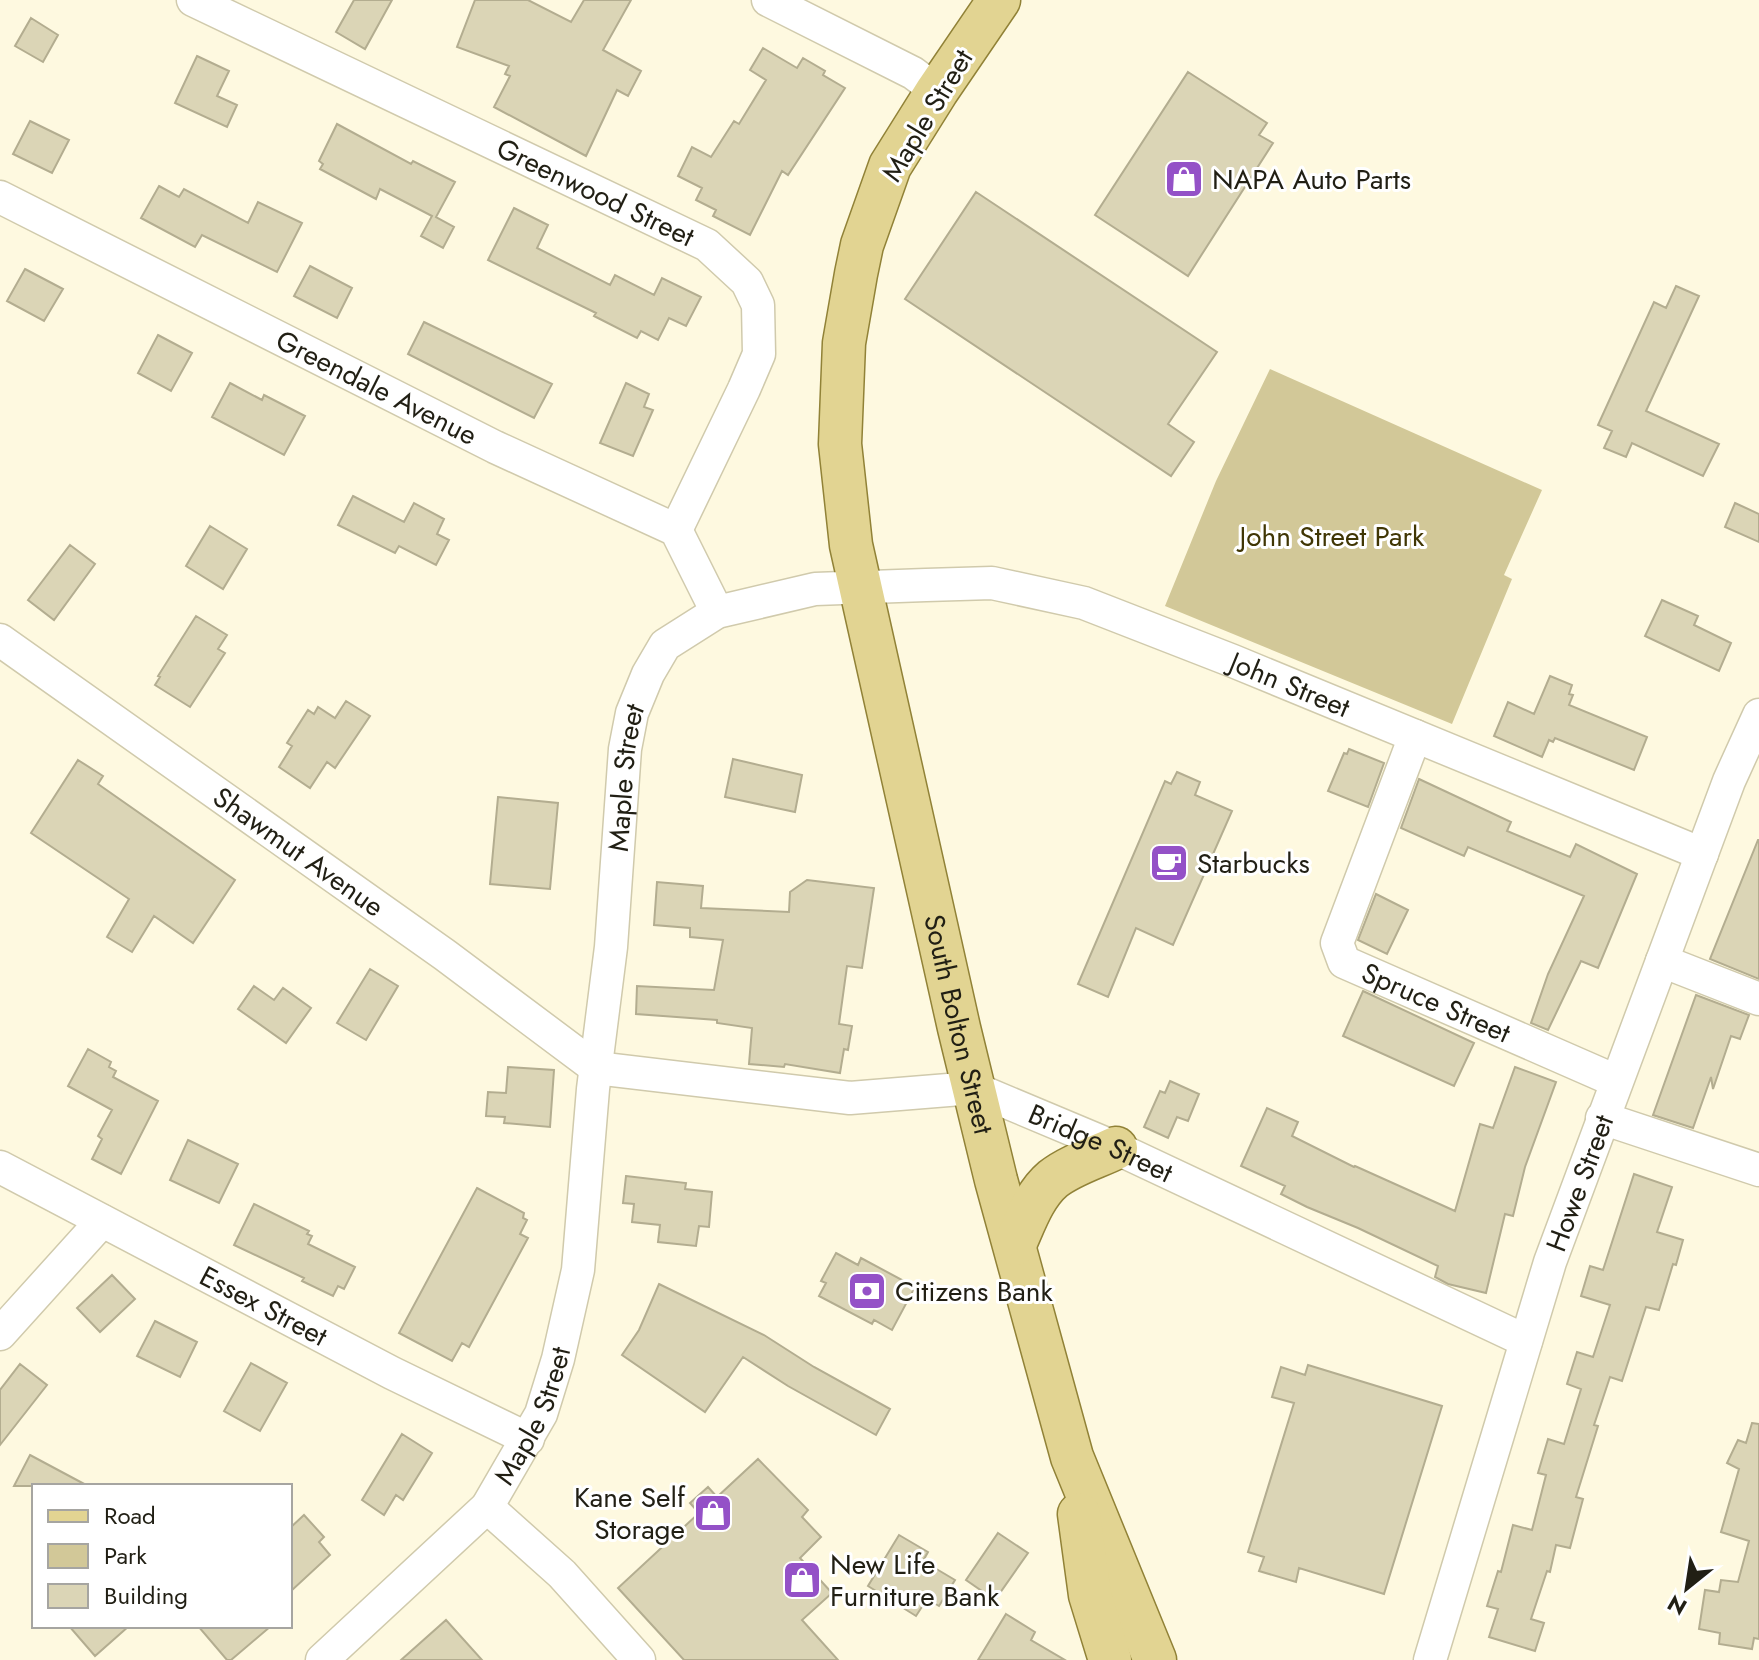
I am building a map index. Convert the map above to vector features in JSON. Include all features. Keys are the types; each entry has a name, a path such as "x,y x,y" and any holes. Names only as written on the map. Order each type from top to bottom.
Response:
{"main road":[{"name":"Maple Street","path":"861,587 851,545 840,444 844,343 862,245 890,166 999,0"},
{"name":"South Bolton Street","path":"861,587 996,1180 1072,1457 1155,1660"},
{"path":"1015,1244 1037,1199 1051,1180 1116,1148"},
{"name":"South Bolton Street","path":"1072,1457 1090,1595 1110,1660"}],"street":[{"name":"Greenwood Street","path":"193,0 707,245 747,282 758,305 759,354 676,530"},
{"path":"768,0 913,73 937,91"},
{"name":"Greendale Avenue","path":"0,197 495,447 676,530"},
{"path":"676,530 717,612"},
{"name":"John Street","path":"861,587 992,583 1084,603 1247,666 1702,854"},
{"name":"Maple Street","path":"322,1660 487,1507 541,1414 558,1359 578,1270 596,1068 611,947 625,749 632,713 648,674 665,645 717,612 815,589 861,587"},
{"name":"Shawmut Avenue","path":"0,640 420,937 596,1068"},
{"name":"Howe Street","path":"1430,1660 1550,1262 1729,781 1759,715"},
{"name":"Spruce Street","path":"1415,736 1337,943 1344,962 1616,1081"},
{"path":"1662,961 1759,999"},
{"name":"Bridge Street","path":"596,1068 850,1098 973,1088 1116,1148 1526,1341"},
{"path":"1602,1118 1759,1170"},
{"name":"Essex Street","path":"0,1167 392,1373 528,1439"},
{"path":"0,1334 102,1221"},
{"path":"487,1507 562,1574 639,1660"}],"green space":[{"name":"John Street Park","path":"1270,369 1542,490 1504,575 1512,579 1452,724 1165,606 1216,481"}],"building":[{"path":"354,0 392,0 365,49 336,32"},
{"path":"475,0 528,0 571,22 584,0 631,0 603,50 641,71 628,96 617,90 586,156 494,107 510,76 505,74 509,66 457,47"},
{"path":"31,18 58,35 43,62 15,46"},
{"path":"763,48 797,68 803,58 845,88 788,175 782,171 750,235 713,216 716,210 696,200 702,188 678,176 692,147 711,157 734,121 739,124 766,80 750,70"},
{"path":"197,56 229,71 217,96 237,105 227,127 175,103"},
{"name":"NAPA Auto Parts","path":"1188,72 1267,123 1259,135 1273,143 1188,276 1095,215"},
{"path":"30,121 69,140 52,173 13,154"},
{"path":"337,124 411,164 413,161 455,182 436,217 454,227 443,248 421,236 432,216 380,189 376,199 320,169 323,164 319,161"},
{"path":"159,186 179,197 184,189 248,223 258,202 302,223 277,272 202,235 195,247 141,218"},
{"path":"976,192 1217,352 1168,424 1194,442 1171,476 905,299"},
{"path":"514,208 548,225 537,248 610,285 615,275 654,295 662,278 701,297 686,326 669,318 658,340 641,331 637,338 594,316 596,313 488,260"},
{"path":"310,266 352,288 337,318 294,296"},
{"path":"25,269 63,289 44,321 7,301"},
{"path":"1676,286 1699,296 1646,411 1719,444 1703,476 1632,443 1626,457 1604,448 1612,431 1598,425 1654,302 1666,308"},
{"path":"424,322 552,384 534,418 408,354"},
{"path":"158,335 192,353 171,391 138,373"},
{"path":"230,383 262,400 264,395 305,416 284,455 212,417"},
{"path":"626,383 649,394 644,407 653,410 633,456 600,443"},
{"path":"353,496 404,522 414,503 444,519 437,534 449,540 436,565 399,546 395,553 338,525"},
{"path":"1735,503 1759,514 1759,542 1725,527"},
{"path":"210,526 247,549 223,589 186,566"},
{"path":"70,545 95,564 54,620 28,600"},
{"path":"1662,600 1698,616 1694,625 1731,643 1719,671 1645,636"},
{"path":"196,616 227,635 218,649 225,653 190,707 155,685"},
{"path":"1550,676 1572,685 1569,694 1573,695 1569,705 1647,737 1634,770 1555,738 1553,742 1549,740 1542,757 1494,736 1508,702 1534,714"},
{"path":"346,701 370,716 335,768 327,762 310,788 279,767 292,746 287,743 308,710 314,714 318,707 335,718"},
{"path":"1349,749 1384,763 1368,807 1328,791 1344,753 1347,754"},
{"path":"733,759 802,775 795,812 725,797"},
{"path":"78,760 103,776 98,784 235,880 193,943 154,916 132,952 107,937 129,899 31,833"},
{"name":"Starbucks","path":"1177,772 1200,782 1195,795 1232,811 1173,945 1136,928 1108,997 1078,984 1165,781 1171,784"},
{"path":"1419,779 1511,822 1507,831 1570,857 1576,844 1637,874 1598,968 1581,961 1548,1030 1531,1023 1548,974 1584,896 1468,847 1464,856 1401,828"},
{"path":"498,797 558,803 550,889 490,884"},
{"path":"1759,840 1759,979 1710,959"},
{"path":"807,880 874,888 862,968 847,966 839,1024 852,1026 840,1073 785,1064 784,1067 749,1064 752,1028 717,1023 717,1020 636,1014 637,986 714,990 723,940 690,937 690,928 654,925 657,882 703,886 701,908 789,912 790,892"},
{"path":"1376,894 1408,910 1387,954 1358,940"},
{"path":"370,969 398,986 366,1040 337,1023"},
{"path":"254,986 274,1000 283,988 311,1008 286,1043 238,1009"},
{"path":"1363,991 1474,1043 1454,1086 1343,1036"},
{"path":"1696,995 1749,1015 1740,1039 1731,1036 1713,1089 1711,1077 1693,1128 1653,1115"},
{"path":"88,1049 111,1062 109,1067 116,1071 113,1077 158,1101 121,1174 92,1159 102,1139 98,1136 112,1110 68,1086"},
{"path":"508,1067 554,1070 550,1127 504,1123 505,1117 486,1116 488,1092 506,1093"},
{"path":"1515,1067 1556,1082 1525,1167 1513,1216 1505,1214 1486,1293 1448,1284 1435,1277 1438,1266 1281,1194 1285,1186 1241,1166 1267,1108 1298,1122 1292,1136 1455,1211 1480,1124 1493,1128"},
{"path":"1170,1081 1199,1094 1188,1121 1177,1117 1168,1138 1144,1127 1160,1091 1165,1093"},
{"path":"188,1140 238,1164 219,1203 170,1180"},
{"path":"1634,1174 1672,1187 1657,1232 1683,1240 1659,1310 1646,1307 1622,1381 1610,1377 1576,1497 1583,1499 1570,1548 1556,1545 1550,1572 1547,1571 1531,1619 1544,1623 1535,1651 1489,1637 1498,1609 1487,1606 1498,1571 1501,1572 1513,1525 1532,1530 1546,1475 1538,1473 1548,1439 1564,1444 1581,1389 1567,1384 1577,1352 1593,1357 1610,1305 1581,1296 1590,1266 1603,1270"},
{"path":"626,1176 686,1183 685,1189 712,1192 709,1227 699,1226 696,1246 658,1242 660,1225 632,1222 634,1204 623,1203"},
{"path":"477,1188 524,1213 523,1218 527,1220 520,1234 528,1238 469,1347 462,1343 452,1361 399,1333"},
{"path":"254,1204 309,1231 307,1234 312,1236 308,1244 355,1267 344,1289 338,1286 333,1296 302,1281 304,1278 234,1245"},
{"name":"Citizens Bank","path":"836,1253 858,1265 861,1258 915,1287 892,1330 874,1320 872,1324 819,1296 826,1283 821,1281"},
{"path":"112,1275 135,1299 100,1332 77,1308"},
{"path":"659,1284 764,1335 890,1409 876,1435 743,1357 705,1412 622,1355 639,1330"},
{"path":"155,1321 197,1342 180,1377 137,1356"},
{"path":"251,1363 287,1383 260,1431 224,1411"},
{"path":"20,1364 47,1385 0,1445 0,1390"},
{"path":"1308,1365 1442,1406 1384,1594 1299,1568 1296,1582 1259,1571 1264,1557 1248,1552 1294,1403 1272,1397 1281,1367 1305,1375"},
{"path":"1752,1423 1759,1424 1759,1639 1754,1638 1752,1649 1719,1644 1720,1633 1699,1629 1705,1590 1719,1592 1721,1580 1738,1582 1749,1541 1721,1532 1739,1469 1727,1463 1738,1440 1746,1443"},
{"path":"402,1434 432,1453 403,1500 396,1495 384,1515 362,1500"},
{"path":"30,1455 84,1484 32,1484 14,1486"},
{"path":"758,1459 808,1510 802,1517 821,1537 800,1558 832,1593 802,1620 838,1660 684,1660 618,1588 699,1513 690,1503 708,1487 717,1497"},
{"path":"304,1515 324,1537 319,1542 330,1555 292,1590 292,1526"},
{"path":"998,1533 1028,1553 995,1600 966,1580"},
{"path":"899,1535 928,1552 923,1561 955,1580 939,1606 927,1599 916,1616 868,1586"},
{"path":"1006,1614 1035,1632 1031,1640 1065,1660 978,1660"},
{"path":"446,1620 482,1660 401,1660"},
{"path":"71,1628 127,1628 95,1656"},
{"path":"200,1628 269,1628 231,1660 227,1660"}],"place":[{"name":"NAPA Auto Parts","path":"1184,179"},
{"name":"Starbucks","path":"1169,863"},
{"name":"Citizens Bank","path":"867,1291"},
{"name":"Kane Self Storage","path":"713,1513"},
{"name":"New Life Furniture Bank","path":"802,1580"}]}
